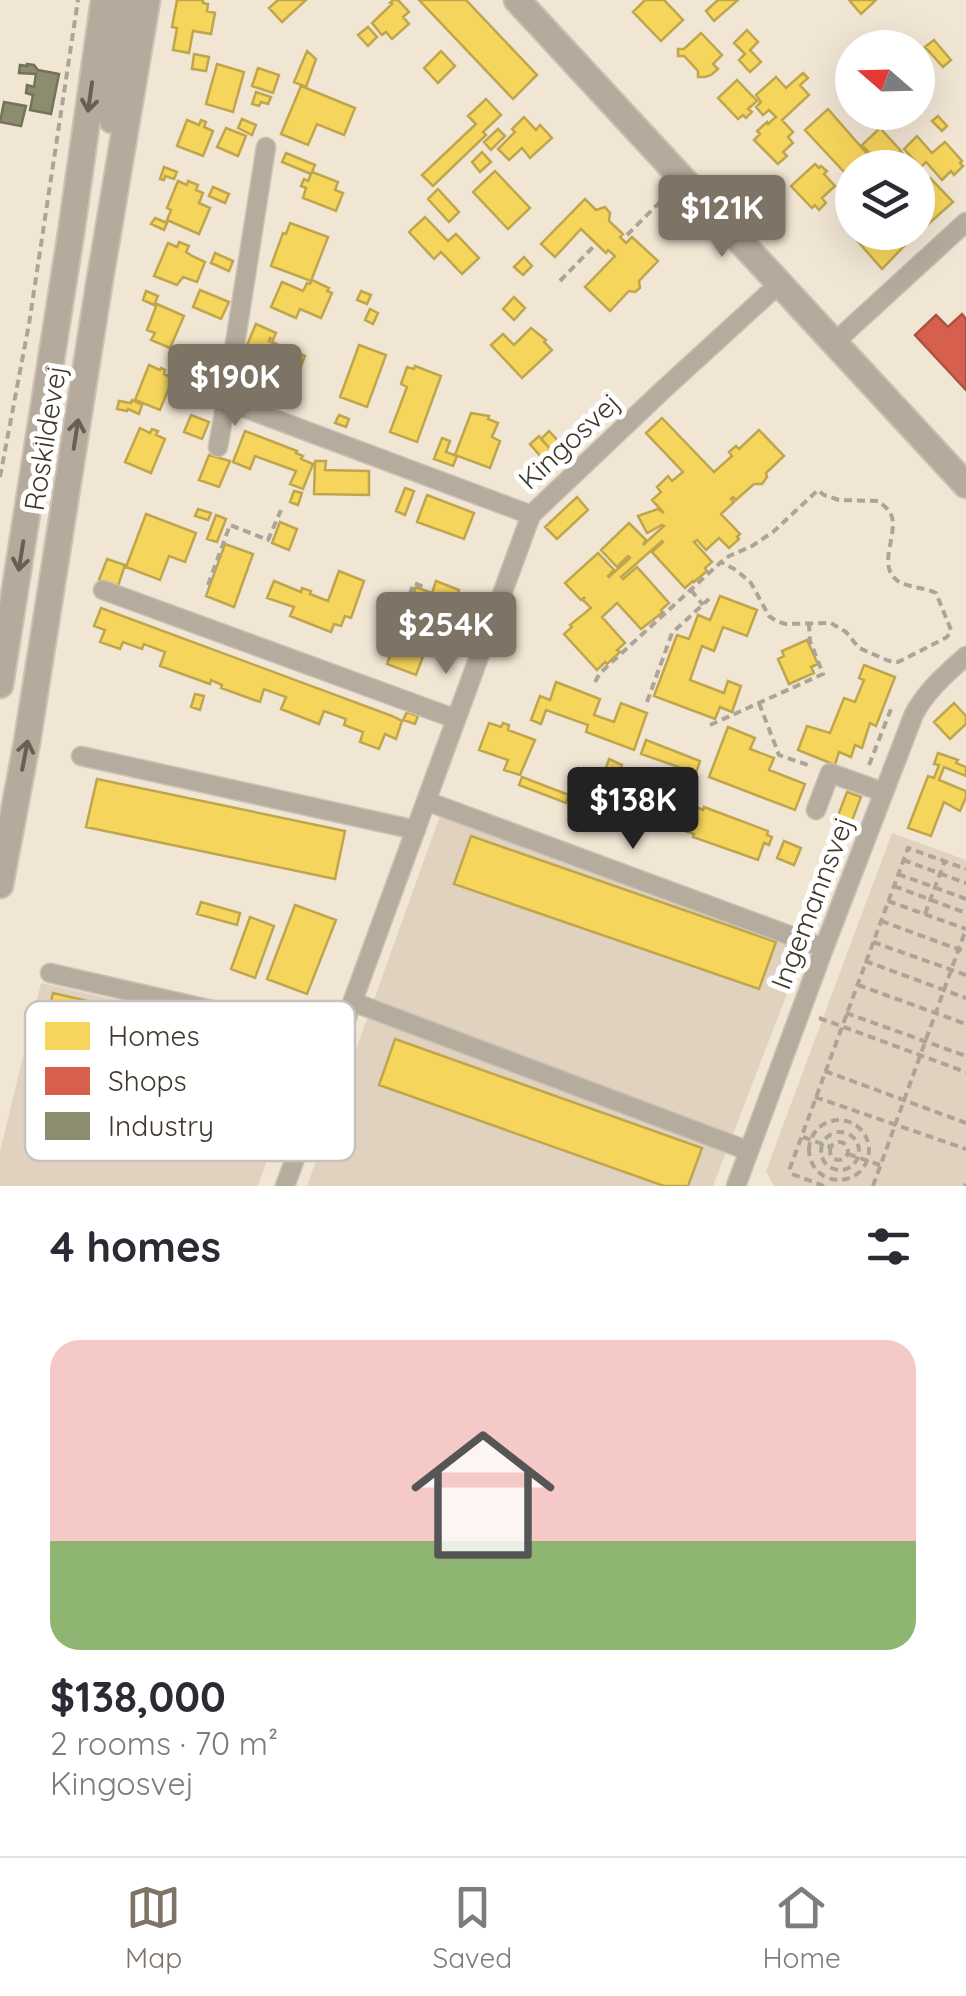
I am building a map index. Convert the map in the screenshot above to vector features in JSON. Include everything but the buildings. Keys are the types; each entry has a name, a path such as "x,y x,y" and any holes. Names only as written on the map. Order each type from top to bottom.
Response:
{"main road":[{"name":"Roskildevej","path":"0,685 72,233 104,0"},
{"path":"100,285 116,69 126,0"},
{"name":"Roskildevej","path":"0,885 27,742 148,0"},
{"path":"518,0 966,484"}],"street":[{"path":"218,447 266,147"},
{"path":"835,342 966,222"},
{"name":"Kingosvej","path":"352,1001 531,515 780,284"},
{"path":"226,400 531,515"},
{"path":"103,590 456,720"},
{"name":"Ingemannsvej","path":"736,1186 922,698 966,656"},
{"path":"81,756 416,830"},
{"path":"816,810 830,773 883,792"},
{"path":"426,800 824,948"},
{"path":"50,973 173,1001"},
{"path":"355,1003 749,1151"},
{"name":"Kingosvej","path":"285,1186 294,1161"}],"path":[{"path":"0,477 29,324 78,0"},
{"path":"628,236 684,178"},
{"path":"560,280 592,247"},
{"path":"595,682 721,562 762,540 818,490 840,500 878,501 891,513 888,552 892,575 900,582 936,593 950,630 948,637 898,662 889,661 865,652 831,623 776,621 751,583 721,562"},
{"path":"208,586 230,526 268,540 281,510"},
{"path":"387,655 414,583 424,586"},
{"path":"691,590 702,605"},
{"path":"647,702 672,634 709,599"},
{"path":"710,725 823,674 808,623"},
{"path":"759,703 779,755 830,773"},
{"path":"862,784 891,709"},
{"path":"824,1186 792,1174 790,1168 908,848 966,869"},
{"path":"904,860 966,883"},
{"path":"925,914 945,861"},
{"path":"898,874 966,899"},
{"path":"894,886 966,913"},
{"path":"873,1186 966,929 888,901"},
{"path":"881,920 966,952"},
{"path":"873,942 966,976"},
{"path":"865,961 966,998"},
{"path":"856,984 966,1024"},
{"path":"801,1010 966,1072"},
{"path":"846,1013 966,1056"},
{"path":"825,1070 966,1123"},
{"path":"815,1097 966,1149"},
{"path":"830,1121 849,1122 864,1133 869,1151 867,1161 854,1176 834,1180 816,1170 811,1160 811,1140 830,1121"},
{"path":"847,1133 856,1140 858,1158 843,1170 830,1168 822,1158 822,1144 829,1134 847,1133"},
{"path":"801,1136 831,1147"},
{"path":"843,1142 848,1146 848,1154 837,1160 831,1147 843,1142"},
{"path":"848,1154 880,1165"}],"shaded area":[{"path":"441,813 805,947 713,1186 307,1186 316,1161 355,1161 355,1052"},
{"path":"892,833 966,860 966,1186 774,1186 766,1171"},
{"path":"41,983 121,1001 37,1001"},
{"path":"25,1049 25,1161 267,1161 258,1186 0,1186 0,1152"}]}
